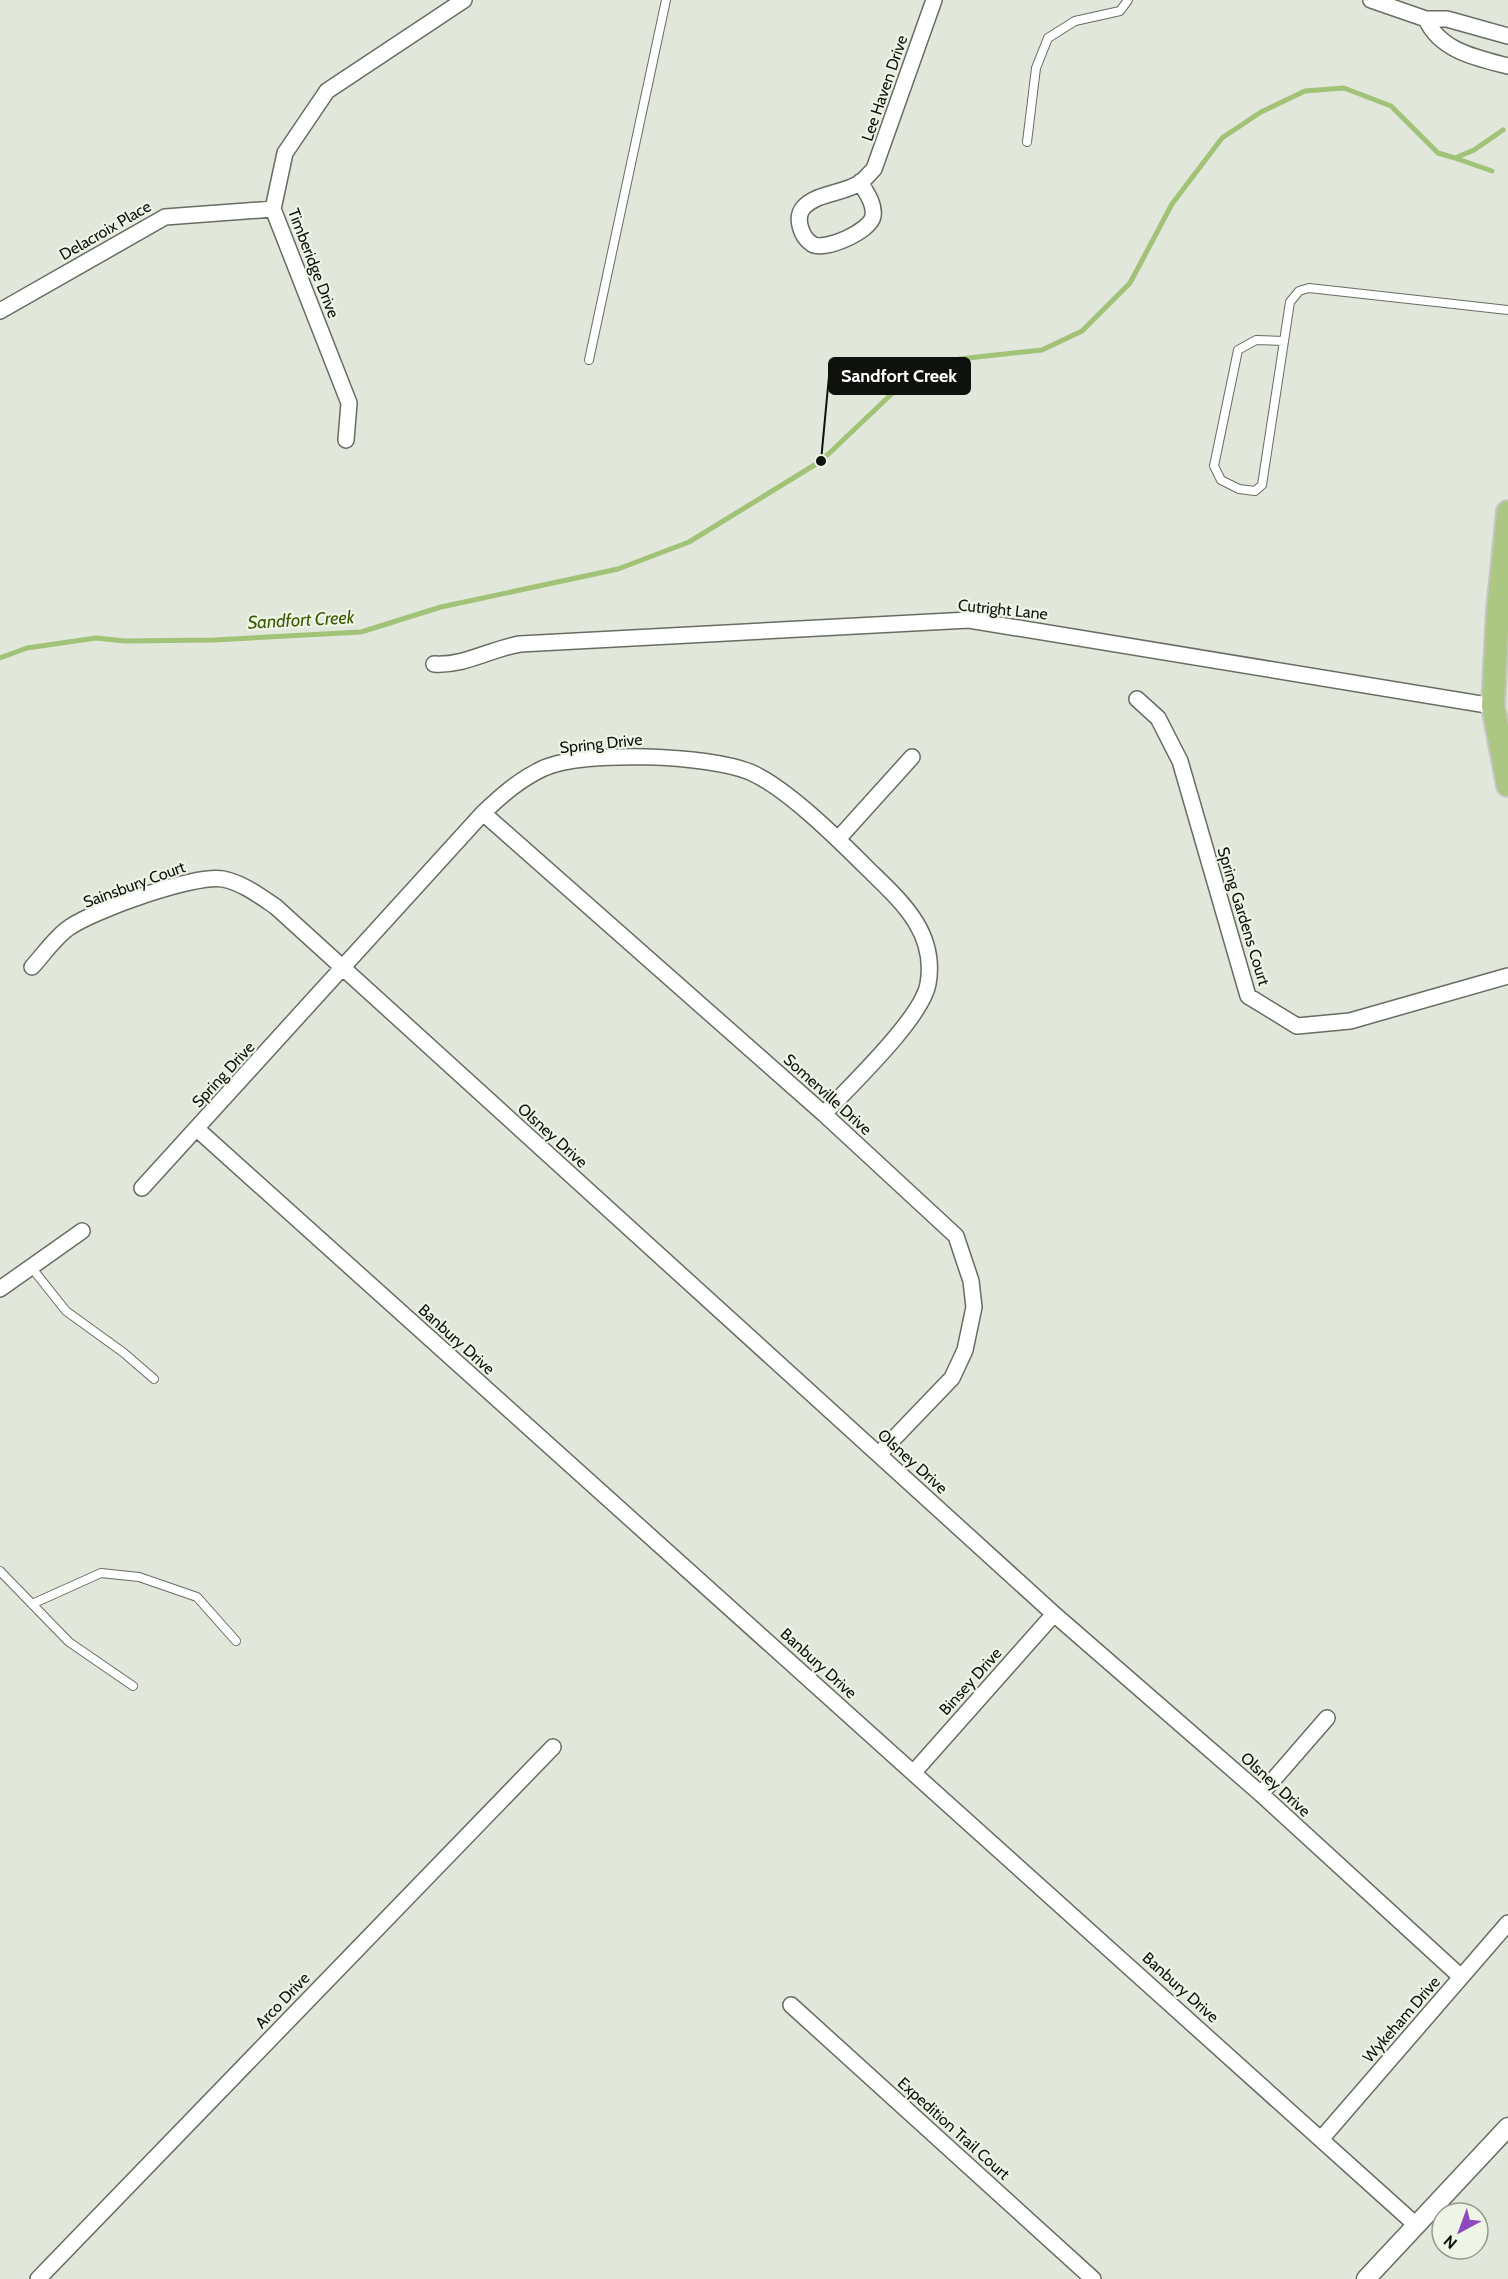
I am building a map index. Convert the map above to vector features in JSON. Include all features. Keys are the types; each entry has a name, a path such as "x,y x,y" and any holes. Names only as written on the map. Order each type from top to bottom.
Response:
{"main road":[{"path":"1508,512 1498,610 1493,706 1508,785"}],"street":[{"name":"Timberidge Drive","path":"346,440 349,403 273,209 285,153 327,91 464,0"},
{"name":"Lee Haven Drive","path":"860,182 874,169 934,0"},
{"path":"1371,0 1426,19 1447,20 1508,36"},
{"path":"1426,19 1431,30 1461,51 1508,66"},
{"path":"860,182 871,201 874,214 871,224 862,232 821,246 812,244 802,233 799,222 801,210 809,202 860,182"},
{"name":"Delacroix Place","path":"0,311 165,217 273,209"},
{"name":"Cutright Lane","path":"434,664 462,663 499,648 520,644 969,620 1493,706"},
{"name":"Spring Gardens Court","path":"1137,699 1158,718 1180,760 1248,996 1297,1026 1350,1022 1508,976"},
{"name":"Spring Drive","path":"142,1188 511,785 546,767 574,761 650,756 710,762 751,772 789,798 838,839 910,910 923,933 930,960 928,986 914,1014 824,1114"},
{"path":"838,839 912,757"},
{"name":"Somerville Drive","path":"483,813 824,1114 956,1236 971,1281 974,1307 971,1332 952,1378 879,1454"},
{"name":"Sainsbury Court","path":"32,967 69,927 168,888 195,880 222,879 251,890 276,907 344,969"},
{"name":"Olsney Drive","path":"344,969 1054,1614 1261,1794 1461,1977"},
{"name":"Banbury Drive","path":"197,1129 1322,2138 1416,2225"},
{"path":"0,1289 82,1231"},
{"name":"Binsey Drive","path":"914,1772 1054,1614"},
{"path":"1261,1794 1327,1718"},
{"name":"Arco Drive","path":"38,2279 553,1747"},
{"name":"Wykeham Drive","path":"1322,2138 1508,1923"},
{"name":"Expedition Trail Court","path":"791,2005 1093,2279"},
{"path":"1366,2279 1508,2127"}],"lane":[{"path":"589,360 666,0"},
{"path":"1027,142 1036,68 1048,38 1075,21 1120,11 1128,0"},
{"path":"1284,341 1256,340 1238,350 1214,466 1221,480 1239,489 1255,491 1262,485 1290,302 1299,291 1309,288 1508,310"},
{"path":"31,1267 66,1311 124,1353 154,1379"},
{"path":"0,1570 69,1642 133,1686"},
{"path":"32,1604 101,1573 140,1577 198,1597 236,1641"}],"waterway":[{"name":"Sandfort Creek","path":"0,658 27,648 96,638 125,641 214,640 361,632 441,607 618,569 689,542 821,461 899,387 959,359 1042,350 1082,331 1130,283 1172,204 1222,138 1261,112 1305,91 1344,88 1391,106 1438,153 1455,158 1474,150 1503,130"},
{"path":"1455,158 1492,171"}],"place":[{"name":"Sandfort Creek","path":"821,461"}]}
